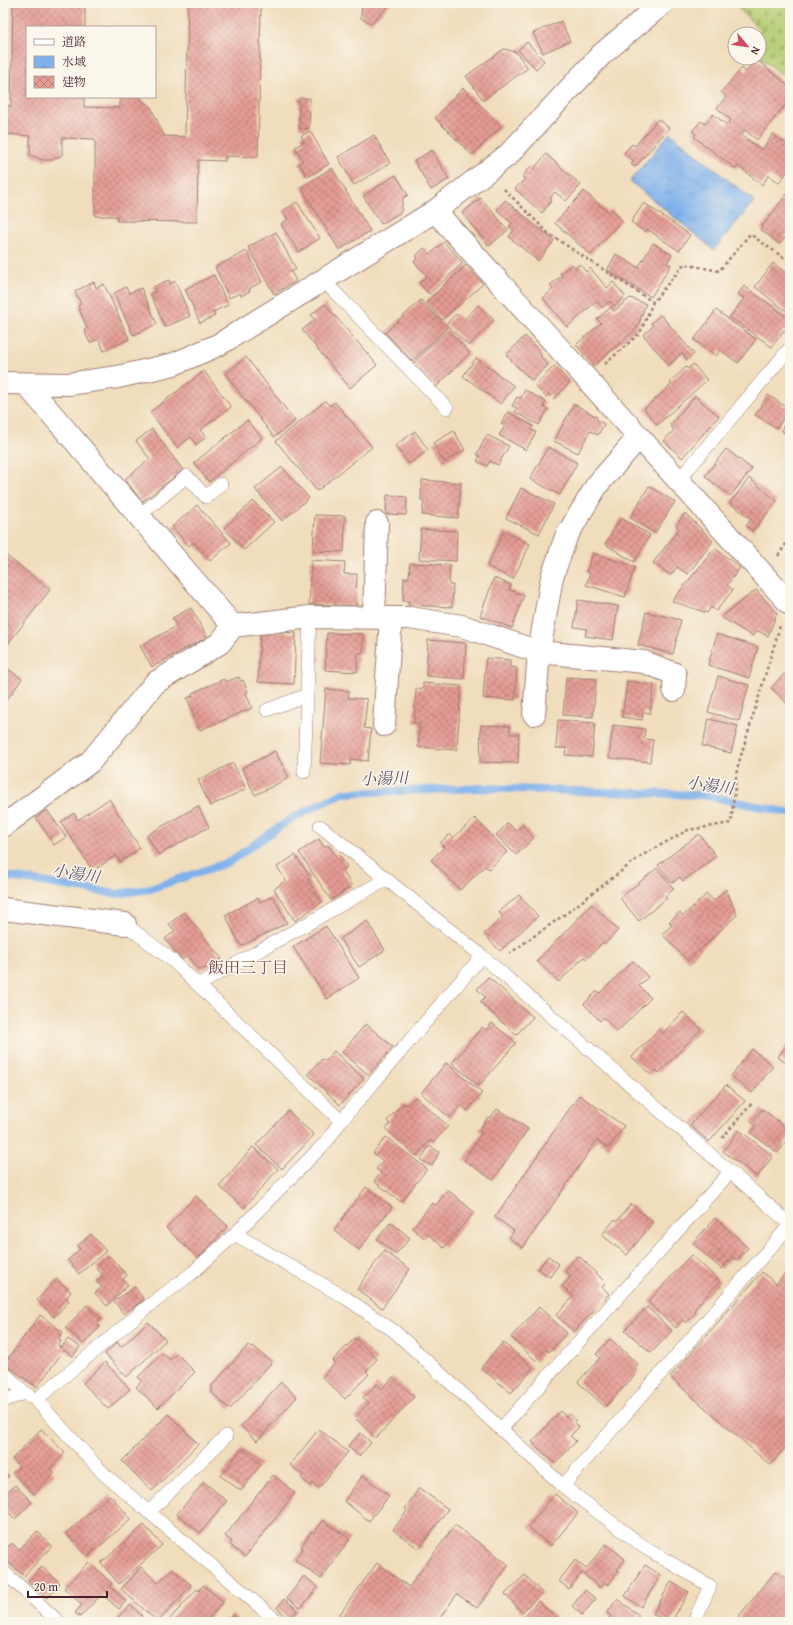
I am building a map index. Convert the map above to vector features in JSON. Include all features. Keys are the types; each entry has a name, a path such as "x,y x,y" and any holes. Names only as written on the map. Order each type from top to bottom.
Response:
{"street":[{"path":"3,383 68,384 118,377 174,364 218,345 435,211 508,155 602,54 663,3"},
{"path":"435,211 788,602"},
{"path":"26,384 234,626"},
{"path":"534,714 539,652 552,577 566,537 598,485 639,436"},
{"path":"377,523 382,618 384,725"},
{"path":"3,826 90,762 156,683 220,643 234,626 310,617 409,618 462,626 539,652 644,662 675,674 674,690"},
{"path":"3,909 125,924"}],"lane":[{"path":"323,280 446,408"},
{"path":"679,480 790,348"},
{"path":"139,516 187,476 206,498 221,484"},
{"path":"304,772 310,617"},
{"path":"267,710 307,695"},
{"path":"320,826 482,956 790,1225 563,1486"},
{"path":"198,985 387,879"},
{"path":"125,924 173,962 341,1121"},
{"path":"36,1400 146,1308 192,1273 235,1234 327,1141 341,1121 482,956"},
{"path":"501,1429 730,1172"},
{"path":"235,1234 346,1298 394,1331 563,1486 647,1549 710,1586 694,1622"},
{"path":"3,1372 25,1393 36,1400 103,1473 278,1622"},
{"path":"3,1401 25,1393"},
{"path":"149,1512 226,1436"},
{"path":"3,1571 59,1622"}],"path":[{"path":"486,171 549,234 652,302"},
{"path":"588,380 640,333 652,302 684,264 719,270 750,234 790,262"},
{"path":"492,966 568,912 641,856 688,830 731,822 737,769 788,602"},
{"path":"708,1153 753,1102"}],"green space":[{"path":"734,3 790,3 790,81 767,62 767,26 756,26"}],"water":[{"path":"670,133 754,201 714,250 630,181"}],"building":[{"path":"13,3 85,3 85,26 26,26 26,98 84,98 84,107 120,108 120,98 139,98 151,107 164,136 185,137 188,3 261,3 258,157 225,156 225,161 198,160 197,222 117,221 117,216 95,216 95,139 62,138 62,155 52,160 43,160 30,155 30,136 3,134 3,106 11,106"},
{"path":"362,3 392,3 371,23 361,18"},
{"path":"561,21 570,41 543,53 533,33"},
{"path":"527,42 544,61 536,69 518,50"},
{"path":"504,49 516,52 528,68 483,100 466,76"},
{"path":"751,66 764,66 790,87 790,99 757,140 745,130 741,135 762,150 773,134 790,147 790,168 779,183 769,175 762,185 738,166 736,169 694,137 696,134 692,131 701,121 705,124 713,114 727,125 731,120 717,108 726,97 721,92 742,68 746,72"},
{"path":"463,88 501,126 472,155 435,118"},
{"path":"299,98 310,98 309,129 299,128"},
{"path":"658,119 669,128 635,167 631,164 634,161 624,153 632,144 635,146"},
{"path":"310,131 329,164 307,177 299,163 303,161 295,147 304,142 301,136"},
{"path":"374,135 390,163 354,185 338,157"},
{"path":"432,150 449,179 431,190 414,161"},
{"path":"546,154 581,185 566,201 555,192 550,198 552,200 542,213 515,189 525,179 522,177 531,166 534,169"},
{"path":"332,168 370,231 339,250 301,187"},
{"path":"396,175 408,195 403,198 401,212 381,224 363,196"},
{"path":"584,191 608,212 611,209 622,220 591,255 555,223"},
{"path":"787,194 790,197 790,231 780,244 760,229"},
{"path":"481,198 508,230 489,246 462,213"},
{"path":"505,200 554,241 538,261 509,237 514,230 509,227 512,223 497,210"},
{"path":"297,202 320,238 299,252 281,224 288,219 283,211"},
{"path":"644,203 690,235 679,251 647,229 645,232 631,222"},
{"path":"276,232 296,269 291,272 296,281 274,294 248,247"},
{"path":"444,242 463,263 429,294 419,283 427,276 414,262 418,258 416,256 424,248 430,254"},
{"path":"653,243 672,255 667,263 671,265 651,297 607,270 616,254 638,268"},
{"path":"247,251 262,282 250,288 250,291 241,296 240,293 229,298 215,267"},
{"path":"773,263 790,276 790,314 755,287"},
{"path":"572,264 575,268 580,264 586,272 590,268 607,288 613,282 625,296 614,306 610,301 602,308 597,301 567,327 543,298 553,289 550,285 562,276 560,274"},
{"path":"466,265 483,284 442,320 426,302"},
{"path":"214,275 228,305 213,312 215,316 200,323 185,289"},
{"path":"169,280 170,284 175,281 190,316 165,327 150,293 155,292 153,287"},
{"path":"94,282 96,288 104,284 129,339 104,351 99,339 90,343 84,330 87,328 78,306 81,304 75,291"},
{"path":"744,286 790,319 790,330 788,333 784,330 772,347 730,317 744,298 738,294"},
{"path":"126,287 129,293 141,288 157,324 133,335 114,293"},
{"path":"630,298 646,304 637,328 594,366 576,345 601,323 597,319 611,307 614,311"},
{"path":"421,300 447,328 412,361 385,333"},
{"path":"325,304 377,365 350,388 302,330 315,320 311,315"},
{"path":"478,305 494,320 469,346 446,324 456,314 463,321"},
{"path":"716,310 756,339 738,363 720,350 716,356 694,340"},
{"path":"661,315 694,354 687,360 682,353 669,365 643,335 653,326 651,323"},
{"path":"448,330 470,353 436,387 413,363"},
{"path":"525,336 542,354 540,356 548,365 532,381 506,355"},
{"path":"246,357 295,421 274,437 225,374"},
{"path":"476,358 514,386 501,404 463,376"},
{"path":"693,364 707,380 657,425 644,409 672,384 670,382 686,367 688,369"},
{"path":"554,366 570,382 554,399 549,394 546,397 535,386"},
{"path":"204,371 231,407 200,430 206,437 196,445 191,437 177,448 150,412"},
{"path":"525,390 546,402 543,407 548,409 539,425 515,412 517,408 512,406 517,397 521,398"},
{"path":"768,395 789,409 777,428 755,415"},
{"path":"695,396 719,416 682,458 664,441 674,430 670,425"},
{"path":"325,401 330,406 335,402 372,447 317,491 276,441"},
{"path":"574,404 597,417 596,419 604,424 598,435 590,431 578,453 554,441"},
{"path":"508,412 533,426 531,430 536,432 526,450 499,435 505,426 501,424"},
{"path":"790,416 790,436 781,430"},
{"path":"247,420 262,438 209,482 194,463"},
{"path":"152,429 183,470 142,502 125,479 150,459 136,441"},
{"path":"415,431 428,450 409,464 395,446"},
{"path":"454,431 465,450 444,462 433,443"},
{"path":"487,435 509,446 498,465 490,461 487,466 477,461 480,456 477,454"},
{"path":"548,447 577,463 560,495 530,479"},
{"path":"726,449 752,469 730,496 705,476"},
{"path":"282,467 309,498 282,521 255,489"},
{"path":"749,478 777,501 753,531 746,526 751,519 730,503"},
{"path":"422,480 461,483 458,518 422,515 424,500 421,500"},
{"path":"649,486 675,502 655,533 630,518"},
{"path":"521,488 554,504 539,534 506,518"},
{"path":"387,495 407,497 406,515 386,514"},
{"path":"253,501 274,522 244,550 224,528"},
{"path":"197,505 231,543 210,561 193,542 189,546 172,527"},
{"path":"685,513 713,541 688,574 677,567 671,575 653,563 679,529 676,526"},
{"path":"315,515 345,516 344,552 313,551"},
{"path":"621,518 650,535 634,562 605,544"},
{"path":"421,529 457,531 456,561 419,559"},
{"path":"504,531 530,544 513,579 487,566"},
{"path":"715,548 740,568 727,585 733,590 716,611 711,607 707,613 672,601"},
{"path":"3,553 50,590 3,650"},
{"path":"593,553 635,567 625,597 586,585 590,573 586,572"},
{"path":"311,560 345,562 344,574 357,574 356,606 309,604"},
{"path":"410,563 450,565 449,585 453,585 452,607 408,605 409,601 403,601 404,578 409,578"},
{"path":"494,578 511,585 509,590 524,595 512,628 480,616"},
{"path":"756,590 777,613 768,636 758,631 752,636 721,617"},
{"path":"578,600 618,606 613,640 585,636 587,629 574,627"},
{"path":"191,608 207,637 152,667 140,646 177,626 172,618"},
{"path":"646,612 681,620 673,654 638,645"},
{"path":"260,631 296,633 294,684 258,682"},
{"path":"327,633 363,634 363,653 358,653 357,672 325,670"},
{"path":"717,634 758,647 749,678 708,665"},
{"path":"428,640 466,643 464,679 426,676"},
{"path":"486,658 510,660 510,667 517,668 515,700 483,698"},
{"path":"4,666 22,679 3,705 3,667"},
{"path":"790,668 790,706 771,688"},
{"path":"718,676 749,685 739,721 708,712"},
{"path":"239,677 241,682 243,680 252,708 200,730 187,698 193,696 192,693 224,679 225,682"},
{"path":"566,677 596,679 593,717 563,715"},
{"path":"627,681 654,685 650,713 643,712 642,720 622,717"},
{"path":"423,683 461,686 457,750 418,747 420,723 414,723 416,689 423,689"},
{"path":"326,689 349,691 348,698 367,699 364,728 371,729 368,761 351,759 350,765 320,763"},
{"path":"709,719 738,726 731,753 702,746"},
{"path":"558,720 595,723 592,757 565,755 566,748 556,748"},
{"path":"481,725 510,726 510,734 519,734 518,763 480,762"},
{"path":"613,725 645,729 644,739 653,740 650,762 609,758"},
{"path":"275,751 289,778 255,795 242,768"},
{"path":"233,763 246,789 210,806 198,780"},
{"path":"109,799 140,848 120,862 116,855 93,871 61,822 74,813 78,820"},
{"path":"198,806 209,827 158,855 147,835"},
{"path":"47,810 66,837 54,845 36,818"},
{"path":"475,818 507,852 489,869 485,866 460,890 431,860 444,847 440,843 450,834 453,838"},
{"path":"508,823 516,831 522,825 534,838 516,855 496,835"},
{"path":"699,834 716,856 683,881 680,877 672,883 658,865"},
{"path":"319,839 324,847 328,845 336,856 339,854 347,867 342,870 352,886 331,900 299,852"},
{"path":"295,855 311,878 307,880 322,902 295,921 274,889 286,880 277,867"},
{"path":"657,868 674,889 665,896 667,898 639,921 620,898"},
{"path":"726,889 737,915 688,961 662,934 672,925 669,922 680,912 683,916 707,894 714,901"},
{"path":"519,895 538,916 500,951 484,934 503,917 499,912"},
{"path":"273,896 287,923 241,946 225,915 258,898 260,902"},
{"path":"592,904 618,930 605,944 603,942 587,959 584,957 559,982 537,961"},
{"path":"184,912 222,959 204,969 198,968 188,955 182,960 165,939 175,931 169,924"},
{"path":"367,921 385,950 359,967 340,939"},
{"path":"326,926 359,978 327,999 293,947"},
{"path":"633,961 648,977 639,986 651,998 617,1032 603,1017 600,1021 584,1004 597,991 600,993"},
{"path":"488,977 533,1017 516,1035 480,1002 485,997 477,989"},
{"path":"683,1012 701,1029 659,1073 656,1070 651,1075 632,1057 659,1029 663,1033"},
{"path":"492,1023 516,1043 479,1086 452,1063 482,1027 486,1030"},
{"path":"366,1024 393,1047 369,1075 342,1052"},
{"path":"790,1040 790,1066 778,1057"},
{"path":"752,1049 773,1066 752,1093 731,1076"},
{"path":"334,1051 364,1079 340,1105 308,1074 322,1059 326,1061"},
{"path":"446,1063 482,1093 467,1111 461,1105 450,1118 421,1093"},
{"path":"726,1085 745,1101 709,1142 690,1125"},
{"path":"579,1095 624,1126 609,1148 597,1140 523,1248 509,1238 514,1231 495,1217"},
{"path":"415,1097 448,1126 433,1143 430,1140 416,1156 386,1129 390,1124 387,1121 403,1103 407,1105"},
{"path":"497,1109 528,1129 493,1180 464,1160 482,1132 479,1130 488,1117 490,1118"},
{"path":"762,1109 790,1130 790,1136 778,1153 751,1133 756,1126 751,1122"},
{"path":"288,1111 314,1135 282,1169 256,1145"},
{"path":"739,1130 773,1156 757,1177 723,1151"},
{"path":"386,1137 427,1169 401,1202 374,1181 381,1173 376,1169 383,1161 373,1153"},
{"path":"429,1146 439,1152 432,1166 421,1160"},
{"path":"253,1147 278,1169 244,1208 219,1186"},
{"path":"366,1187 392,1207 359,1250 334,1230"},
{"path":"448,1190 474,1212 444,1248 428,1234 424,1238 412,1228 432,1203 436,1205"},
{"path":"196,1196 228,1226 198,1258 166,1228"},
{"path":"631,1204 653,1222 627,1255 602,1235 615,1219 617,1221"},
{"path":"715,1218 748,1248 737,1260 733,1257 721,1269 693,1243"},
{"path":"391,1222 410,1238 396,1254 377,1239"},
{"path":"91,1234 106,1251 79,1274 68,1260 80,1249 77,1246"},
{"path":"384,1251 410,1269 382,1308 357,1289"},
{"path":"578,1255 606,1283 602,1287 609,1294 574,1332 556,1315 574,1296 562,1286 571,1276 565,1270"},
{"path":"691,1255 720,1281 694,1310 696,1312 686,1323 683,1320 676,1328 648,1302"},
{"path":"109,1256 127,1275 123,1279 128,1285 107,1306 95,1293 102,1287 96,1282 103,1275 96,1268"},
{"path":"548,1256 559,1264 550,1277 538,1269"},
{"path":"790,1268 790,1442 770,1465 670,1377 762,1272 776,1284"},
{"path":"57,1279 71,1292 66,1298 69,1301 54,1317 37,1300"},
{"path":"135,1287 144,1300 124,1314 114,1301"},
{"path":"87,1305 102,1319 97,1324 100,1327 83,1344 66,1328"},
{"path":"539,1307 567,1333 549,1352 546,1349 536,1361 511,1337"},
{"path":"647,1307 672,1331 651,1353 625,1330"},
{"path":"40,1315 63,1332 58,1339 61,1341 58,1346 61,1348 68,1339 80,1347 73,1356 64,1350 37,1387 4,1364"},
{"path":"148,1322 166,1340 127,1377 105,1354 117,1342 121,1347"},
{"path":"355,1338 377,1359 366,1371 369,1374 345,1399 322,1377 335,1363 332,1361"},
{"path":"610,1339 638,1364 634,1369 638,1372 605,1407 578,1382 600,1358 596,1354"},
{"path":"503,1342 533,1368 511,1393 481,1368"},
{"path":"248,1345 251,1348 253,1346 272,1362 230,1409 211,1392 213,1389 211,1387"},
{"path":"163,1353 170,1360 177,1354 195,1372 158,1408 136,1387 142,1381 138,1377"},
{"path":"105,1362 130,1389 108,1409 83,1383"},
{"path":"393,1377 414,1397 376,1438 355,1418 369,1403 363,1398 377,1384 382,1389"},
{"path":"281,1382 297,1397 257,1441 241,1426"},
{"path":"560,1411 566,1417 569,1414 576,1420 574,1422 579,1427 570,1436 576,1441 555,1464 532,1442"},
{"path":"168,1414 198,1444 152,1491 122,1461"},
{"path":"41,1429 65,1453 50,1469 55,1473 34,1494 12,1473 19,1466 12,1459"},
{"path":"319,1429 348,1452 319,1488 313,1483 311,1486 301,1478 303,1475 290,1465"},
{"path":"361,1433 371,1443 359,1456 348,1446"},
{"path":"242,1448 261,1464 241,1491 221,1476"},
{"path":"3,1470 9,1476 3,1481"},
{"path":"273,1475 295,1493 245,1557 230,1545 232,1542 225,1536"},
{"path":"363,1475 389,1496 369,1521 344,1501"},
{"path":"204,1482 227,1501 200,1533 177,1514"},
{"path":"15,1485 32,1502 15,1519 3,1507 3,1496"},
{"path":"419,1488 448,1509 419,1549 393,1530 407,1511 405,1509"},
{"path":"555,1494 578,1513 551,1546 528,1527"},
{"path":"110,1495 131,1519 87,1557 66,1533"},
{"path":"323,1520 350,1539 321,1579 295,1560 303,1548 301,1547 312,1531 314,1533"},
{"path":"144,1525 162,1545 119,1584 101,1563"},
{"path":"455,1525 509,1565 477,1608 457,1594 437,1622 334,1622 377,1563 409,1587"},
{"path":"37,1531 52,1546 24,1576 3,1557 3,1552 12,1543 19,1550"},
{"path":"606,1544 625,1559 617,1570 619,1571 608,1585 605,1583 601,1588 582,1573 569,1589 559,1581 575,1560 586,1569"},
{"path":"89,1562 112,1584 110,1586 126,1601 119,1609 102,1594 80,1617 75,1613 82,1605 64,1588"},
{"path":"645,1565 661,1575 641,1607 625,1596"},
{"path":"42,1567 60,1583 47,1598 28,1581"},
{"path":"141,1567 158,1583 172,1568 191,1585 158,1622 121,1589"},
{"path":"776,1571 790,1582 790,1622 734,1622"},
{"path":"525,1575 542,1593 522,1612 505,1594"},
{"path":"304,1576 318,1587 301,1608 287,1598"},
{"path":"671,1582 689,1592 671,1622 667,1622 653,1614"},
{"path":"203,1585 223,1602 205,1622 167,1622 197,1589 199,1591"},
{"path":"585,1590 596,1599 582,1615 572,1606"},
{"path":"284,1599 298,1610 290,1620 277,1608"},
{"path":"617,1599 639,1615 634,1622 606,1622 611,1616 607,1613"},
{"path":"538,1601 561,1622 519,1622"},
{"path":"131,1605 142,1616 136,1622 120,1622 117,1618"},
{"path":"232,1615 240,1622 226,1622"}],"waterway":[{"name":"小湯川","path":"3,876 117,894 150,889 229,862 292,818 343,793 481,788 703,795 790,813"}],"district":[{"name":"飯田三丁目","path":"248,967"}]}
